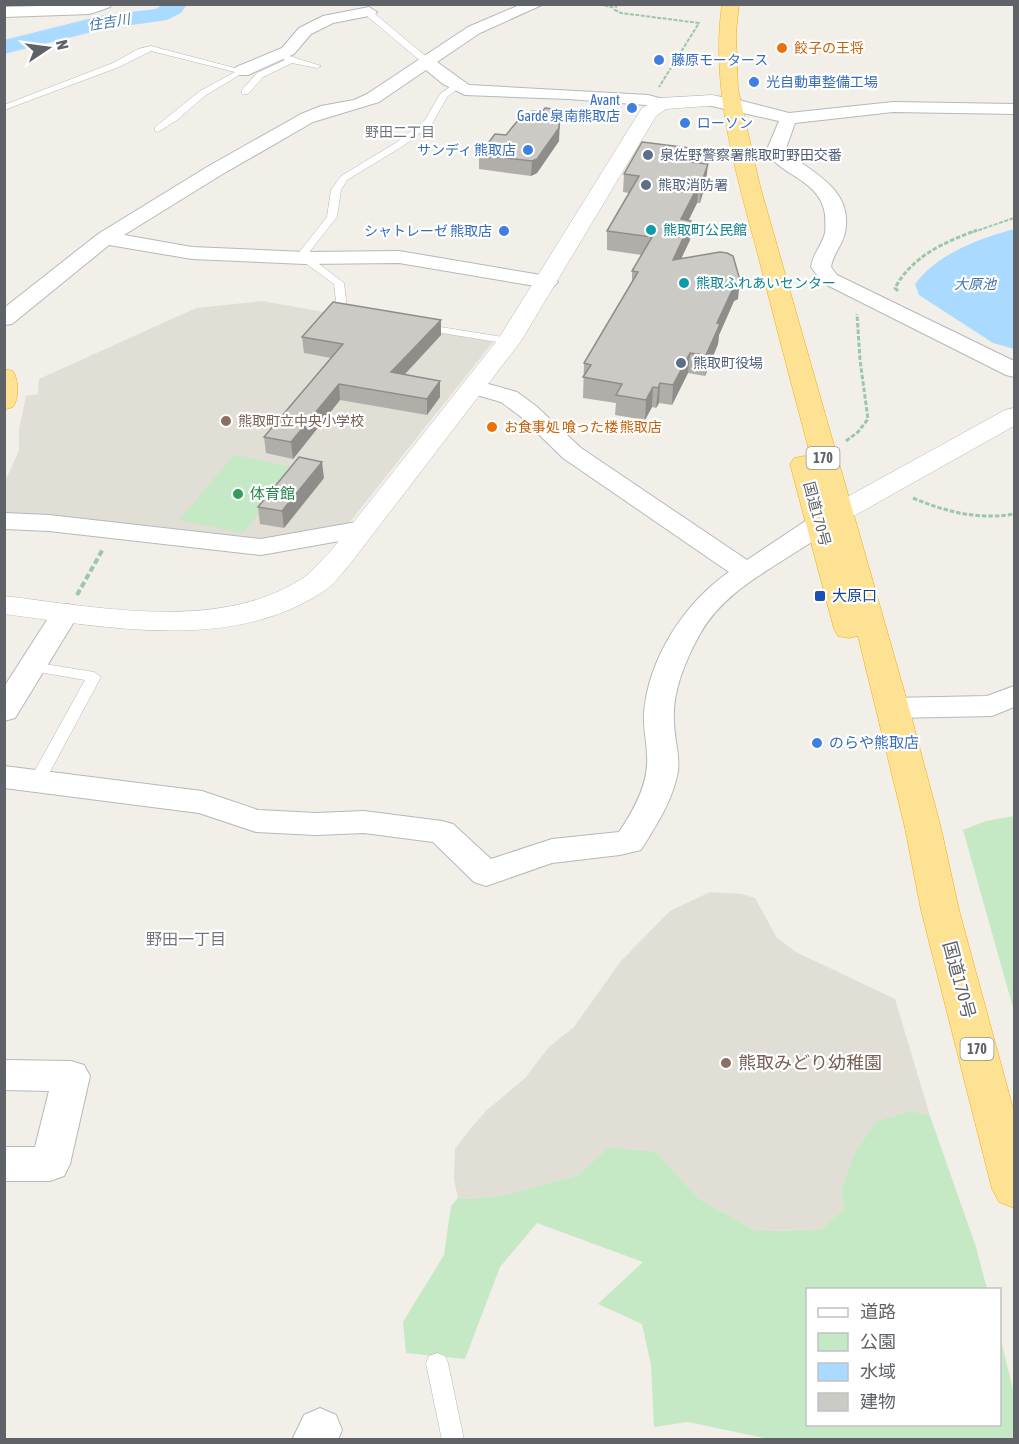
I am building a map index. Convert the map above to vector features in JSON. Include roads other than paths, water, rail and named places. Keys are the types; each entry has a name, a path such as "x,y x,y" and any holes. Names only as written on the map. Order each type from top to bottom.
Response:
{"highway":[{"name":"国道170号","path":"715,4 711,20 719,118 729,169 830,518 893,708 923,828 940,910 1014,1188"},
{"name":"国道170号","path":"731,4 726,60 717,89 750,186 819,445 830,518 903,820 940,910"},
{"path":"4,376 4,402"}],"street":[{"path":"4,12 90,9 105,4"},
{"path":"4,319 105,238 288,127 327,110 366,101 474,30 537,4"},
{"path":"242,71 286,57 288,51 305,31 328,19 370,10"},
{"path":"426,61 465,90 648,100 717,89 789,118 893,107 1014,109"},
{"path":"4,605 184,621 232,616 276,605 311,587 340,558 509,341 659,97"},
{"path":"789,118 782,128 782,136 775,152 787,164 829,193 835,204 836,231 823,250 821,267 830,279 1014,370"},
{"path":"105,238 192,253 305,258 399,257 547,282"},
{"path":"474,387 509,397 572,453 747,572"},
{"path":"4,777 202,802 256,821 316,824 364,822 442,832 486,874 548,852 582,846 607,847 630,842 644,821 663,763 659,712 671,665 692,625 709,601 747,572 789,547 830,518 1014,416"},
{"path":"4,521 114,530 261,547 362,529"},
{"path":"4,711 66,612"},
{"path":"893,708 992,706 1014,695"},
{"path":"4,1075 71,1076 50,1164 4,1164"}],"lane":[{"path":"370,10 426,61"},
{"path":"4,108 116,65 151,48 242,71"},
{"path":"245,92 260,75 286,57 317,66"},
{"path":"158,129 203,93 242,71"},
{"path":"370,318 347,315 342,309 339,283 305,258 305,251 332,217 336,190 344,178 400,144 429,122 443,96 457,86"},
{"path":"405,324 509,341"},
{"path":"32,667 94,677 37,781"},
{"path":"437,1363 453,1440"}],"water":[{"name":"大原池","path":"1014,229 1014,349 993,343 919,295 915,284 924,273 947,256 987,237"}],"waterway":[{"name":"住吉川","path":"4,47 104,22 159,15 176,4"}],"place":[{"name":"餃子の王将","path":"782,48"},
{"name":"藤原モータース","path":"659,60"},
{"name":"光自動車整備工場","path":"754,82"},
{"name":"Avant Garde 泉南熊取店","path":"632,108"},
{"name":"ローソン","path":"685,123"},
{"name":"サンディ 熊取店","path":"528,150"},
{"name":"泉佐野警察署熊取町野田交番","path":"648,155"},
{"name":"熊取消防署","path":"646,185"},
{"name":"熊取町公民館","path":"651,230"},
{"name":"シャトレーゼ 熊取店","path":"504,231"},
{"name":"熊取ふれあいセンター","path":"684,283"},
{"name":"熊取町役場","path":"681,363"},
{"name":"熊取町立中央小学校","path":"226,421"},
{"name":"お食事処 喰った楼 熊取店","path":"492,427"},
{"name":"体育館","path":"238,494"},
{"name":"大原口","path":"820,596"},
{"name":"のらや熊取店","path":"817,743"},
{"name":"熊取みどり幼稚園","path":"726,1063"}],"district":[{"name":"野田二丁目","path":"400,132"},
{"name":"野田一丁目","path":"186,939"}]}
